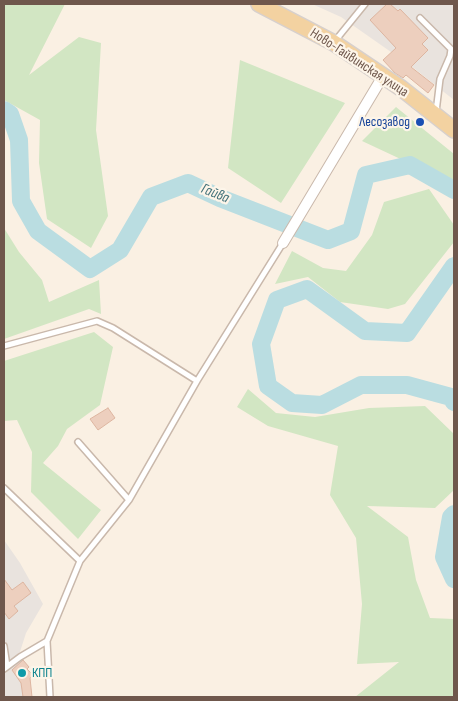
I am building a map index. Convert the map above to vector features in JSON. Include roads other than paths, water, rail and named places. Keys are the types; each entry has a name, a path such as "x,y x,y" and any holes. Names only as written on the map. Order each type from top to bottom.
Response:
{"main road":[{"name":"Ново-Гайвинская улица","path":"259,4 334,43 446,122"}],"street":[{"path":"282,244 383,76"}],"lane":[{"path":"334,43 365,4"},
{"path":"420,18 451,49 440,79 446,122"},
{"path":"50,697 47,641 80,561 128,500 197,382 282,244"},
{"path":"4,346 97,321 113,328 197,382"},
{"path":"78,442 128,500"},
{"path":"4,488 80,561"},
{"path":"5,667 47,641"},
{"path":"4,646 5,667"}],"waterway":[{"name":"Гайва","path":"4,110 10,114 19,140 21,201 38,231 90,269 120,250 151,197 188,183 220,198 328,240 351,231 366,175 410,165 454,190"},
{"name":"Гайва","path":"454,266 407,333 365,331 307,289 277,300 261,344 268,386 292,403 322,405 361,385 407,385 451,397 454,402"},
{"name":"Гайва","path":"454,514 451,517 444,557 454,579"}],"place":[{"name":"Лесозавод","path":"420,122"},
{"name":"КПП","path":"22,673"}]}
